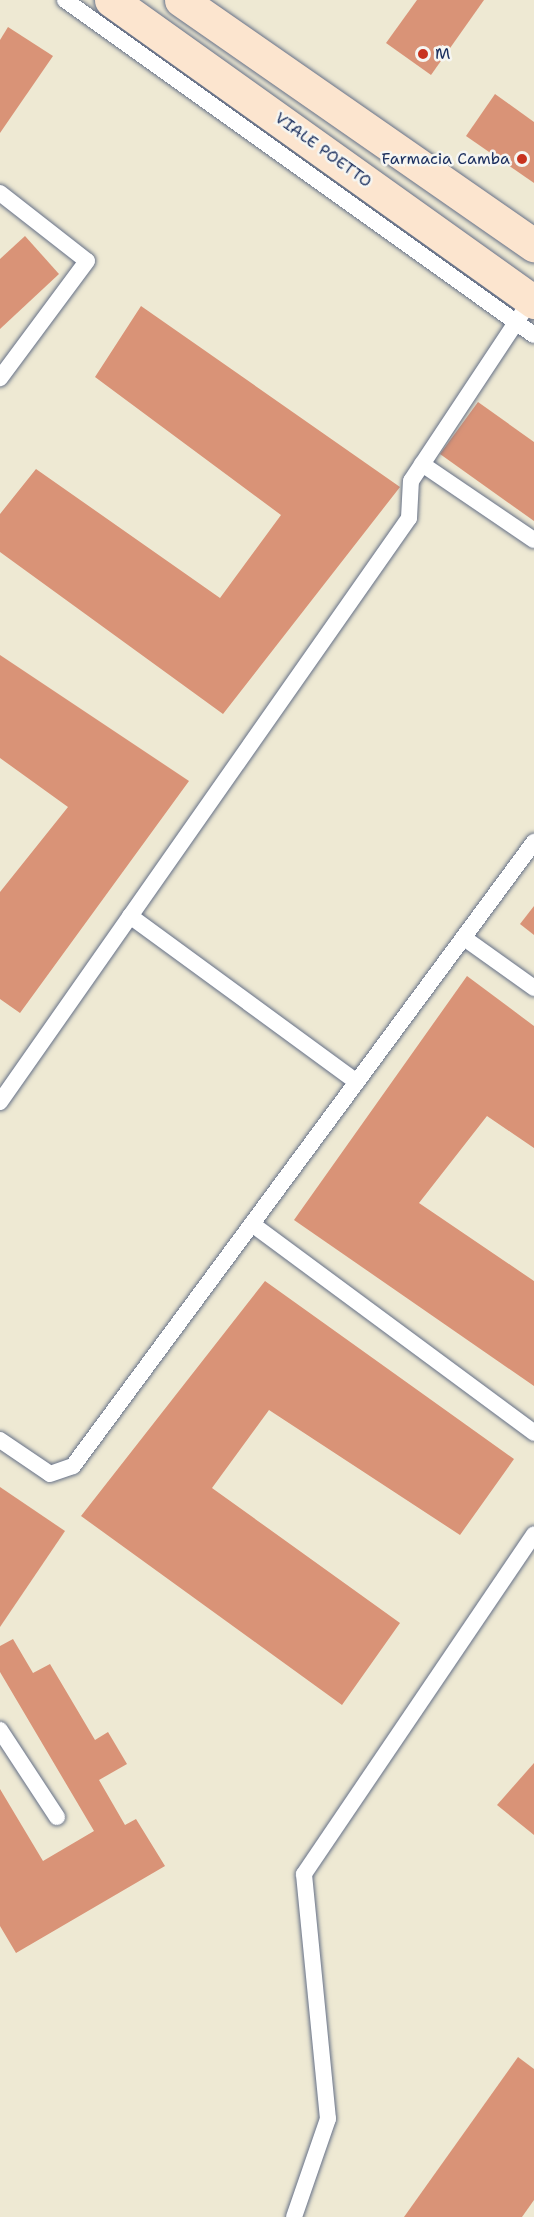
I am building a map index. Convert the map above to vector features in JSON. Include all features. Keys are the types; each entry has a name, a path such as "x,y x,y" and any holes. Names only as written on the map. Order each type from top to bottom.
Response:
{"main road":[{"name":"VIALE POETTO","path":"111,0 527,308"},
{"path":"181,0 534,245"}],"lane":[{"path":"65,0 527,308 534,335"},
{"path":"208,0 534,227"},
{"path":"0,193 87,261 0,378"},
{"path":"0,1102 409,518 411,481 527,308"},
{"path":"422,464 534,540"},
{"path":"0,1440 50,1474 73,1466 534,843"},
{"path":"130,916 357,1082"},
{"path":"464,938 534,988"},
{"path":"252,1224 534,1433"},
{"path":"294,2217 328,2119 304,1874 534,1534"},
{"path":"0,1730 57,1817"}],"building":[{"path":"417,0 484,0 431,75 386,43"},
{"path":"8,27 53,56 0,133 0,40"},
{"path":"495,94 534,122 534,183 466,136"},
{"path":"25,236 59,274 0,329 0,259"},
{"path":"141,306 400,487 223,714 0,552 0,514 36,469 220,598 281,515 95,377"},
{"path":"478,402 534,442 534,521 440,454"},
{"path":"0,655 189,781 20,1013 0,999 0,892 68,807 0,758"},
{"path":"534,906 534,935 520,924"},
{"path":"467,976 534,1026 534,1148 487,1116 419,1203 534,1281 534,1386 294,1220"},
{"path":"265,1281 514,1459 460,1535 269,1410 212,1488 400,1623 342,1705 81,1516"},
{"path":"0,1487 65,1531 0,1627"},
{"path":"13,1639 33,1673 50,1664 95,1740 108,1732 127,1764 99,1780 125,1825 136,1819 165,1866 16,1953 0,1926 0,1789 43,1861 94,1831 0,1672 0,1646"},
{"path":"534,1763 534,1835 497,1805"},
{"path":"518,2057 534,2069 534,2200 522,2217 404,2217"}],"place":[{"name":"M","path":"423,54"},
{"name":"Farmacia Camba","path":"522,159"}]}
